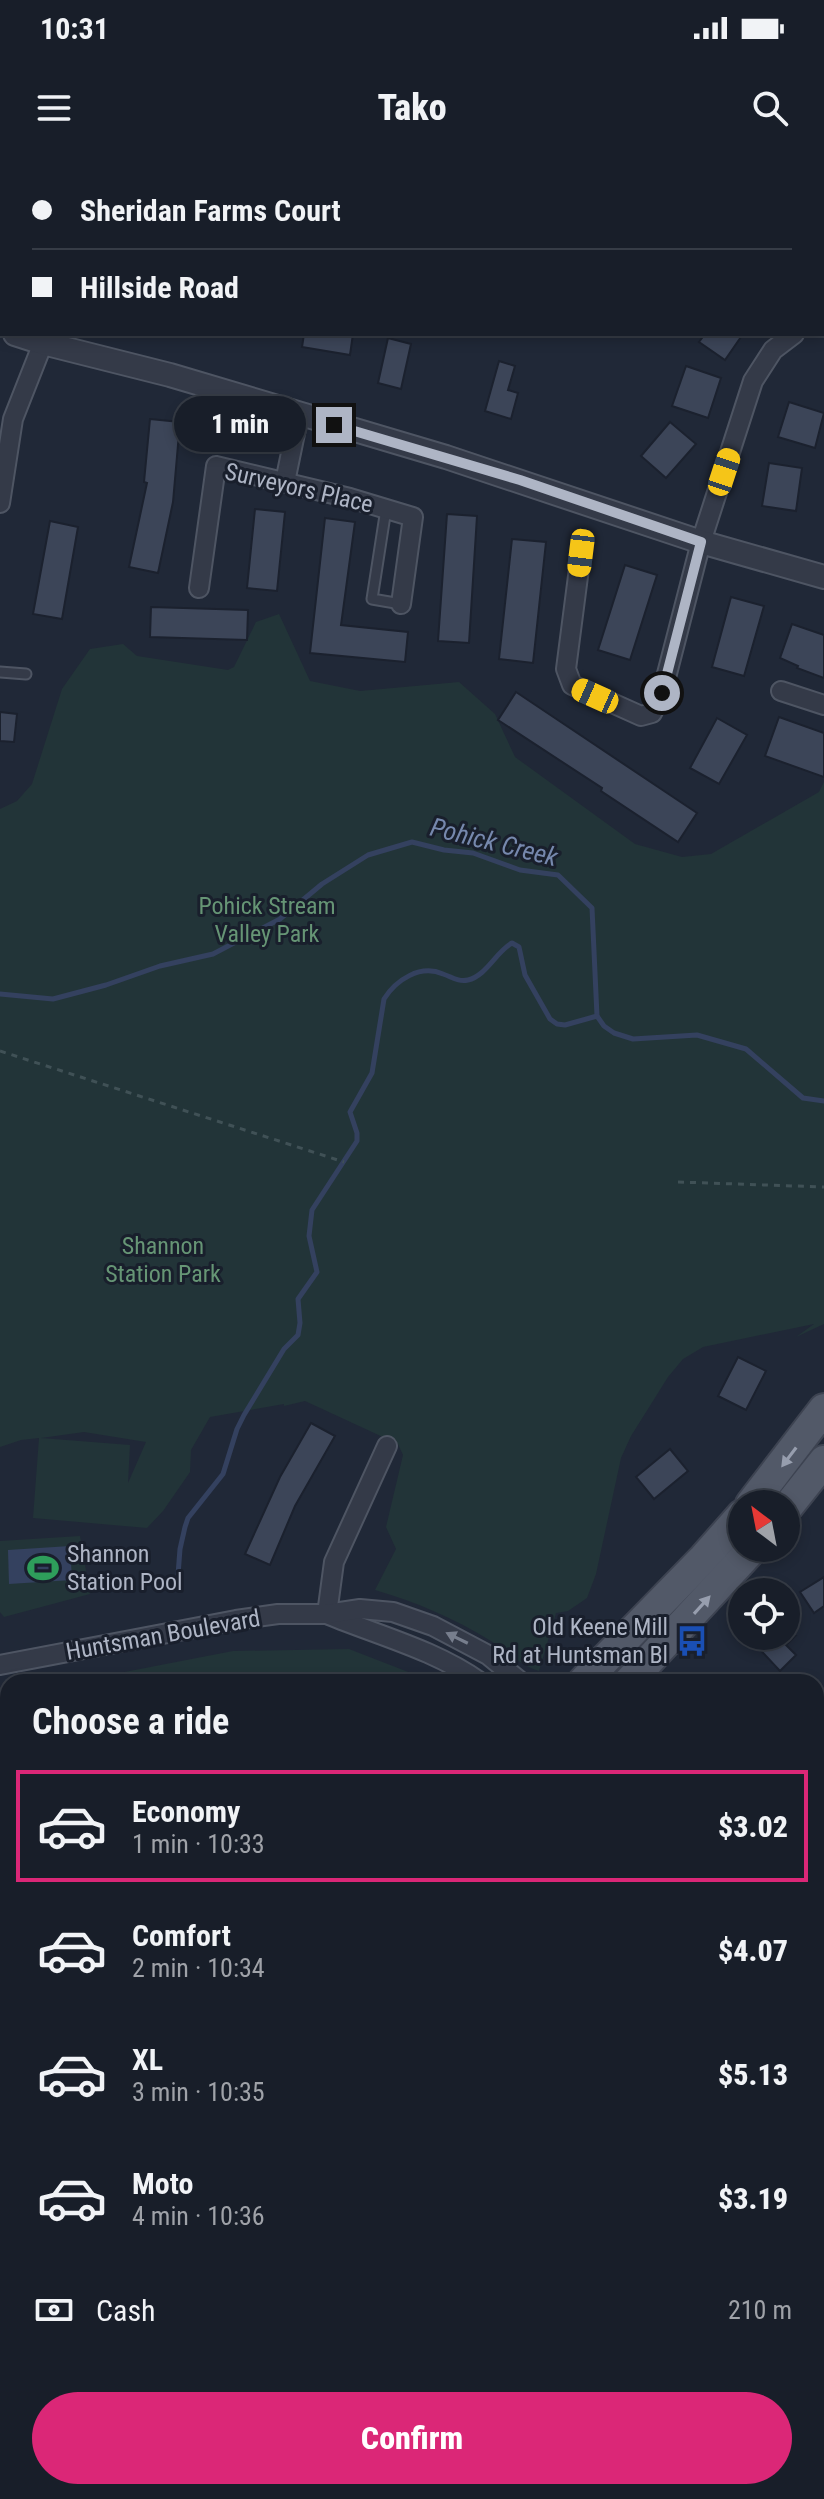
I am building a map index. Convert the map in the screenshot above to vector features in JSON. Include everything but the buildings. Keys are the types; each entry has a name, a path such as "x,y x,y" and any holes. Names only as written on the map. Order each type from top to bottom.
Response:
{"main road":[{"path":"762,1490 824,1409"},
{"path":"800,1491 824,1461"},
{"path":"591,1674 728,1531"},
{"path":"636,1674 740,1562"}],"street":[{"path":"21,336 170,375 544,488 701,542 824,577"},
{"path":"581,553 566,669 572,685 641,716 652,713 662,693 701,542 753,381 773,350 791,336"},
{"path":"0,503 13,419 43,343"},
{"path":"285,482 299,414"},
{"name":"Surveyors Place","path":"199,588 216,466 413,517 401,604"},
{"path":"781,691 824,705"},
{"path":"327,1614 334,1562 387,1446"},
{"name":"Huntsman Boulevard","path":"0,1665 236,1620 360,1609 393,1612 463,1640 511,1674"},
{"name":"Huntsman Boulevard","path":"327,1614 421,1650 467,1674"}],"lane":[{"path":"386,509 372,599 401,604"},
{"path":"0,672 26,674"}],"path":[{"path":"0,1051 344,1162"},
{"path":"678,1182 824,1187"}],"green space":[{"path":"279,614 310,681 360,691 459,682 495,714 515,757 635,844 682,857 711,854 819,792 824,782 824,1324 796,1337 814,1324 703,1347 683,1359 668,1377 621,1458 596,1574 587,1598 568,1611 556,1613 539,1671 449,1618 375,1590 396,1549 386,1527 403,1455 398,1444 305,1401 210,1417 191,1450 190,1472 147,1528 33,1518 39,1438 0,1447 0,809 17,801 32,784 62,689 90,649 123,644 137,656 228,670 234,667 256,622","holes":["84,1432 146,1442 128,1483 130,1445 41,1438"]},
{"name":"Shannon Station Pool","path":"80,1536 90,1594 4,1617 0,1612 0,1541"},
{"path":"349,1649 413,1674 114,1674 233,1651"}],"water":[{"path":"70,1546 72,1580 9,1584 8,1550"}],"waterway":[{"name":"Pohick Creek","path":"0,994 53,999 160,966 213,954 280,919 322,884 368,855 412,842 473,853 520,870 558,875 592,908 597,1016 614,1033 633,1039 697,1035 746,1049 803,1098 824,1101"},
{"path":"177,1588 180,1549 188,1518 223,1474 244,1415 284,1349 298,1335 298,1299 317,1272 309,1236 312,1210 357,1141 350,1112 372,1073 384,999 389,992 409,976 426,971 461,980 474,978 512,943 519,947 525,975 550,1019 565,1025 597,1016"}],"place":[{"name":"Shannon Station Pool","path":"43,1568"},
{"name":"Old Keene Mill Rd at Huntsman Bl","path":"692,1641"}],"route":[{"path":"334,425 520,480 701,542 662,693"}],"park label":[{"name":"Pohick Stream Valley Park","path":"267,920"},
{"name":"Shannon Station Park","path":"163,1260"}]}
